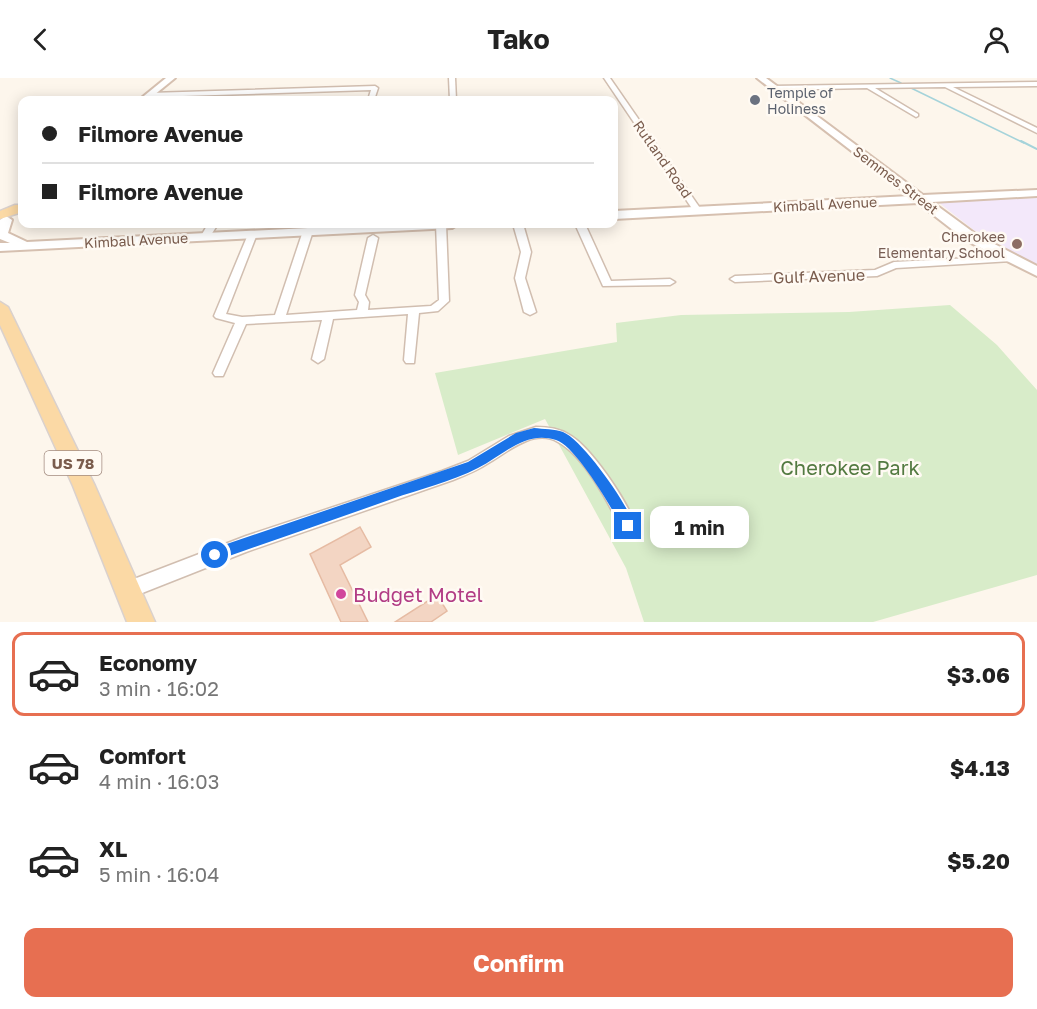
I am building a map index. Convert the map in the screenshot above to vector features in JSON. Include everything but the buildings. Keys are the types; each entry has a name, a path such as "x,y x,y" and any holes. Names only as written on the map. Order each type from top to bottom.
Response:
{"main road":[{"path":"148,96 171,78"},
{"name":"Semmes Street","path":"760,78 972,238 1037,272"},
{"name":"Kimball Avenue","path":"618,215 1037,193"},
{"path":"18,209 2,220 1,235 40,245"},
{"name":"Kimball Avenue","path":"0,247 365,228"},
{"name":"US 78","path":"0,307 84,486 141,622"}],"street":[{"path":"452,78 453,96"},
{"name":"Rutland Road","path":"607,78 698,211"},
{"path":"833,78 847,86"},
{"path":"928,78 1037,131"},
{"path":"999,78 1029,91"},
{"path":"773,87 1037,84"},
{"path":"868,86 916,115"},
{"path":"192,96 375,88 372,96"},
{"path":"206,236 211,228"},
{"path":"252,234 220,316 242,321 434,309 444,302 441,228"},
{"path":"519,228 526,252 520,278 530,312"},
{"path":"582,228 607,284 670,282"},
{"path":"280,318 308,231"},
{"path":"362,314 364,303 360,295 373,238"},
{"name":"Gulf Avenue","path":"735,279 877,273 894,265 1010,259"},
{"path":"410,360 414,310"},
{"path":"318,359 328,316"},
{"path":"219,373 242,321"},
{"path":"127,590 194,562 473,465 520,436 534,433 561,436 572,444 625,517 628,526"}],"shaded area":[{"name":"Cherokee Elementary School","path":"1037,198 1037,265 975,231 938,202"}],"green space":[{"name":"Cherokee Park","path":"950,305 997,345 1037,390 1037,575 873,622 644,622 626,568 545,419 458,455 435,373 617,342 616,323 681,315 849,312"}],"waterway":[{"path":"890,78 901,83"},
{"path":"911,88 1024,143"},
{"path":"1021,141 1037,149"}],"place":[{"name":"Temple of Holiness","path":"755,100"},
{"name":"Cherokee Elementary School","path":"1017,244"},
{"name":"Budget Motel","path":"341,594"}],"route":[{"path":"215,555 473,465 520,436 545,432 561,436 572,444 625,517 628,526"}]}
